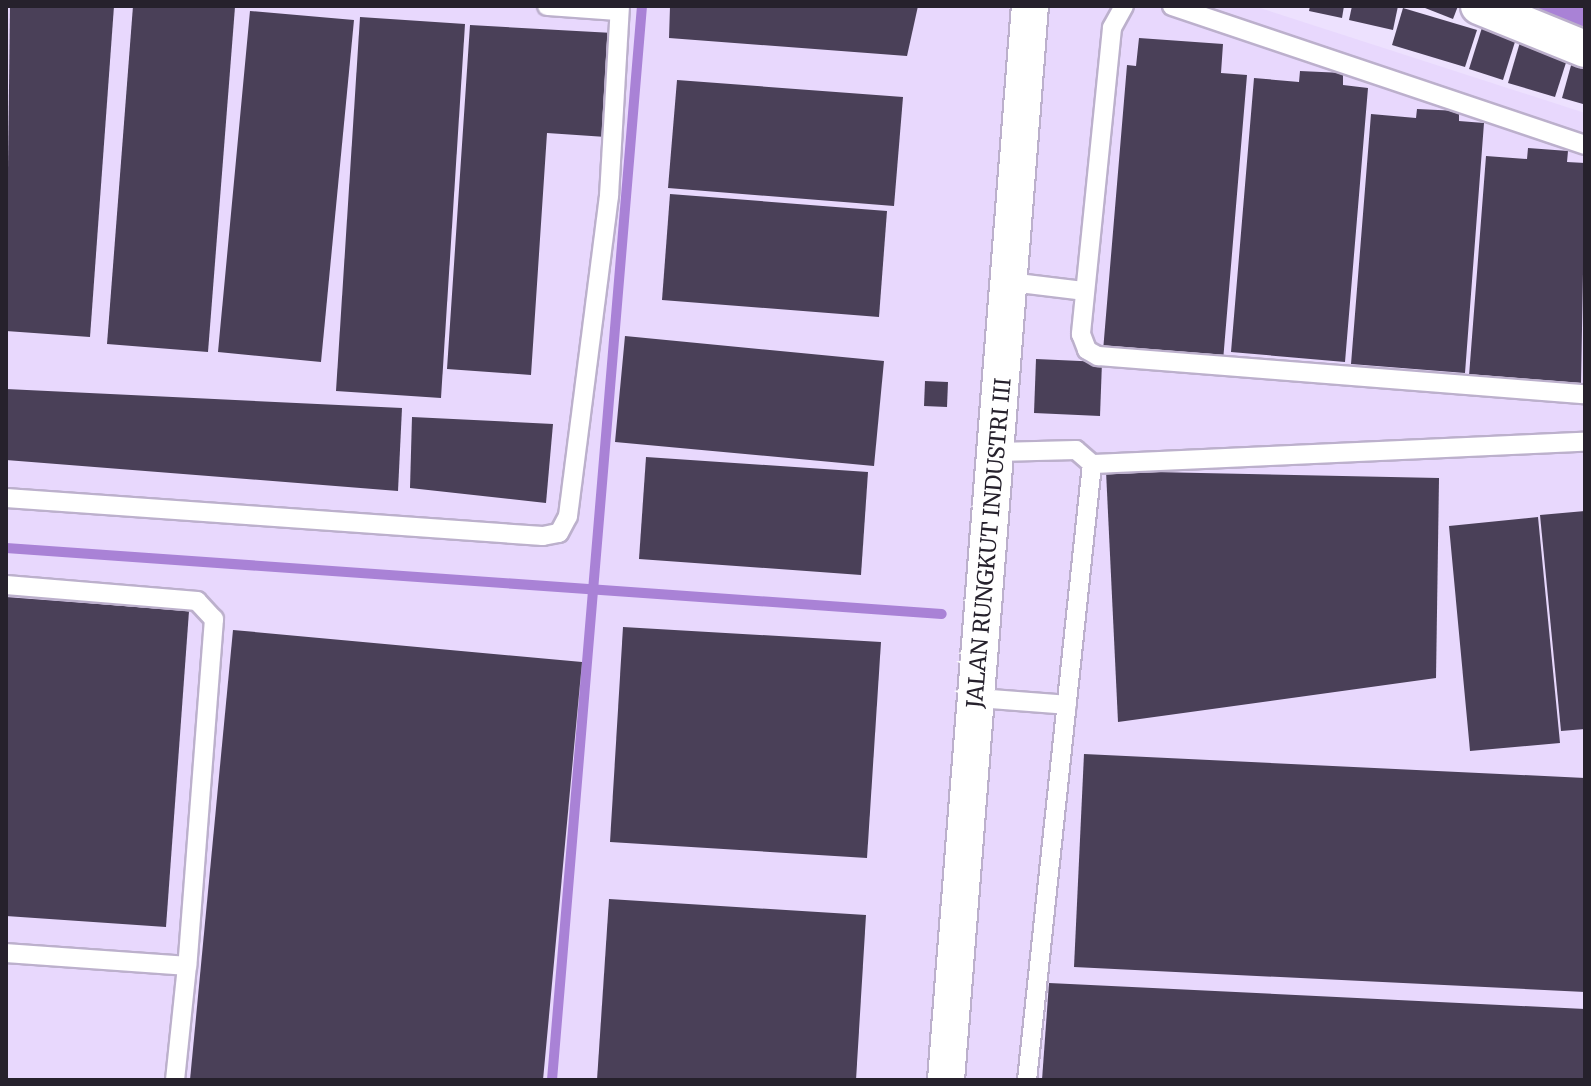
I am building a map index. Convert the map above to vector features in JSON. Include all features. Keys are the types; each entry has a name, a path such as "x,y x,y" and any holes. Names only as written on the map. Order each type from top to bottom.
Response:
{"street":[{"name":"JALAN RUNGKUT INDUSTRI III","path":"946,1080 1030,6"},
{"path":"1479,6 1585,49"}],"lane":[{"path":"6,498 543,536 559,533 568,516 609,196 619,8 547,6"},
{"path":"1124,6 1112,28 1084,291 1081,334 1087,350 1098,356 1585,394"},
{"path":"1172,6 1585,145"},
{"path":"1010,282 1084,291"},
{"path":"997,452 1076,450 1092,464 1585,442"},
{"path":"1027,1080 1092,464"},
{"path":"6,585 197,601 214,619 175,1080"},
{"path":"977,698 1067,705"},
{"path":"6,953 187,966"}],"shaded area":[{"path":"6,6 1254,6 1585,113 1585,1080 6,1080"}],"building":[{"path":"10,6 114,6 90,337 6,331"},
{"path":"133,6 235,7 208,352 107,344"},
{"path":"670,6 918,6 907,56 669,38"},
{"path":"1310,6 1344,6 1342,18 1309,11"},
{"path":"1352,6 1398,6 1393,30 1349,20"},
{"path":"1420,6 1458,6 1453,19"},
{"path":"1403,8 1477,30 1465,67 1392,45"},
{"path":"250,11 354,20 321,362 218,352"},
{"path":"360,17 465,24 441,398 336,391"},
{"path":"1485,18 1519,29 1503,80 1469,69"},
{"path":"470,25 613,33 606,137 547,133 531,375 447,369"},
{"path":"1523,32 1571,47 1555,97 1508,83"},
{"path":"1139,38 1223,44 1221,73 1247,75 1223,361 1103,351 1127,65 1136,66"},
{"path":"1575,51 1585,54 1583,104 1562,98"},
{"path":"1300,71 1343,73 1343,85 1368,88 1345,362 1231,352 1254,78 1299,82"},
{"path":"677,80 903,97 894,206 668,188"},
{"path":"1417,109 1459,111 1459,121 1484,123 1465,373 1351,364 1371,114 1416,118"},
{"path":"1528,148 1568,151 1567,162 1585,163 1581,384 1469,376 1486,156 1527,159"},
{"path":"670,194 887,211 879,317 662,300"},
{"path":"625,336 884,361 874,466 615,442"},
{"path":"1036,359 1102,362 1100,416 1034,413"},
{"path":"925,381 948,382 947,407 924,406"},
{"path":"6,389 402,408 398,491 6,460"},
{"path":"412,417 553,424 546,503 410,488"},
{"path":"646,457 868,472 861,575 639,559"},
{"path":"1106,471 1439,478 1436,678 1118,722"},
{"path":"1585,511 1585,729 1561,731 1540,515"},
{"path":"1538,517 1560,743 1470,751 1449,526"},
{"path":"6,597 189,611 166,927 6,916"},
{"path":"623,627 881,642 867,858 610,842"},
{"path":"233,630 582,662 543,1080 190,1080"},
{"path":"1084,754 1585,778 1585,992 1074,967"},
{"path":"609,899 866,915 856,1080 597,1080"},
{"path":"1049,983 1585,1009 1585,1080 1042,1080"}],"waterway":[{"path":"552,1080 642,6"},
{"path":"1551,6 1585,19"},
{"path":"6,548 942,614"}]}
